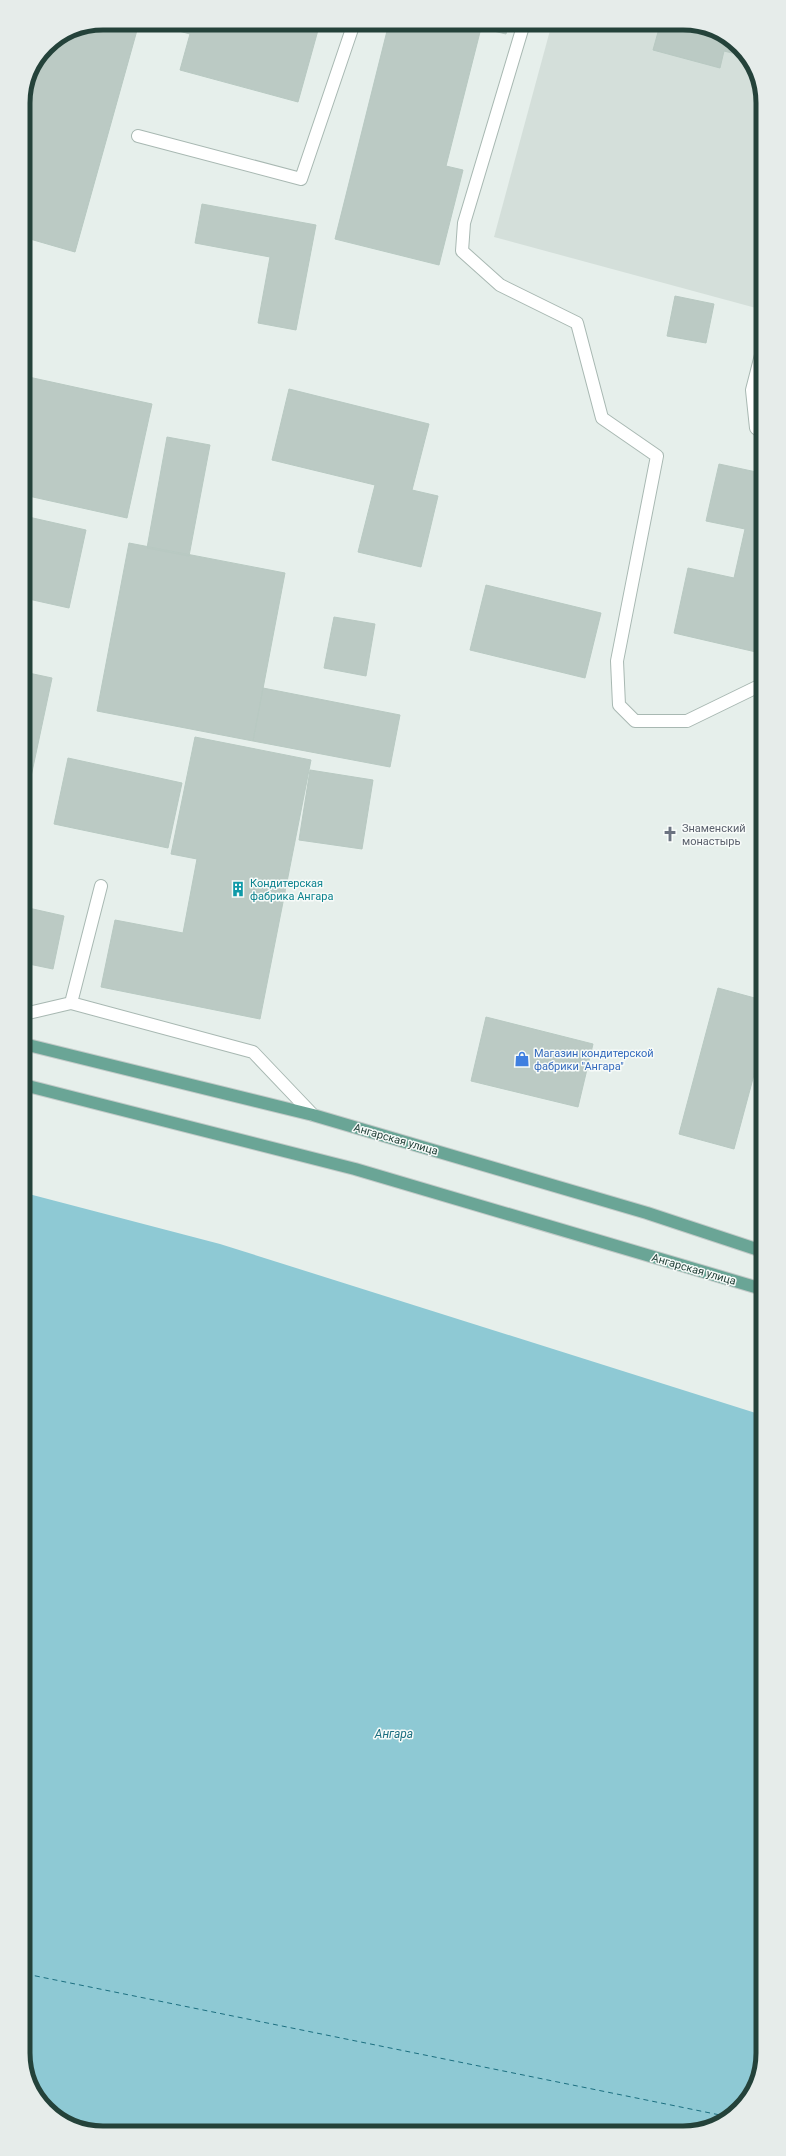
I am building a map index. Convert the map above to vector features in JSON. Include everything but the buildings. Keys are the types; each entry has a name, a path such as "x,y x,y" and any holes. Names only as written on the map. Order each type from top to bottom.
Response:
{"main road":[{"name":"Ангарская улица","path":"30,1045 313,1115 647,1213 756,1249"},
{"name":"Ангарская улица","path":"30,1087 355,1169 756,1288"}],"street":[{"path":"138,136 301,179 352,30"},
{"path":"522,30 464,223 462,251 500,285 577,323 602,418 656,456 618,661 619,706 636,721 686,720 756,687"},
{"path":"756,374 752,390 756,428"},
{"path":"71,1003 101,886"},
{"path":"30,1013 71,1003 253,1052 313,1115"}],"shaded area":[{"path":"550,30 698,31 728,45 744,62 749,70 754,84 756,103 756,308 494,237"}],"water":[{"name":"Ангара","path":"30,1194 220,1244 756,1413 756,2058 755,2068 749,2086 735,2105 716,2119 702,2124 683,2126 98,2126 88,2125 70,2119 62,2114 51,2105 37,2086 32,2072 30,2053"}],"ferry route":[{"path":"30,1975 722,2115"}],"place":[{"name":"Знаменский монастырь","path":"670,834"},
{"name":"Кондитерская фабрика Ангара","path":"238,889"},
{"name":"Магазин кондитерской фабрики \"Ангара\"","path":"522,1059"}]}
